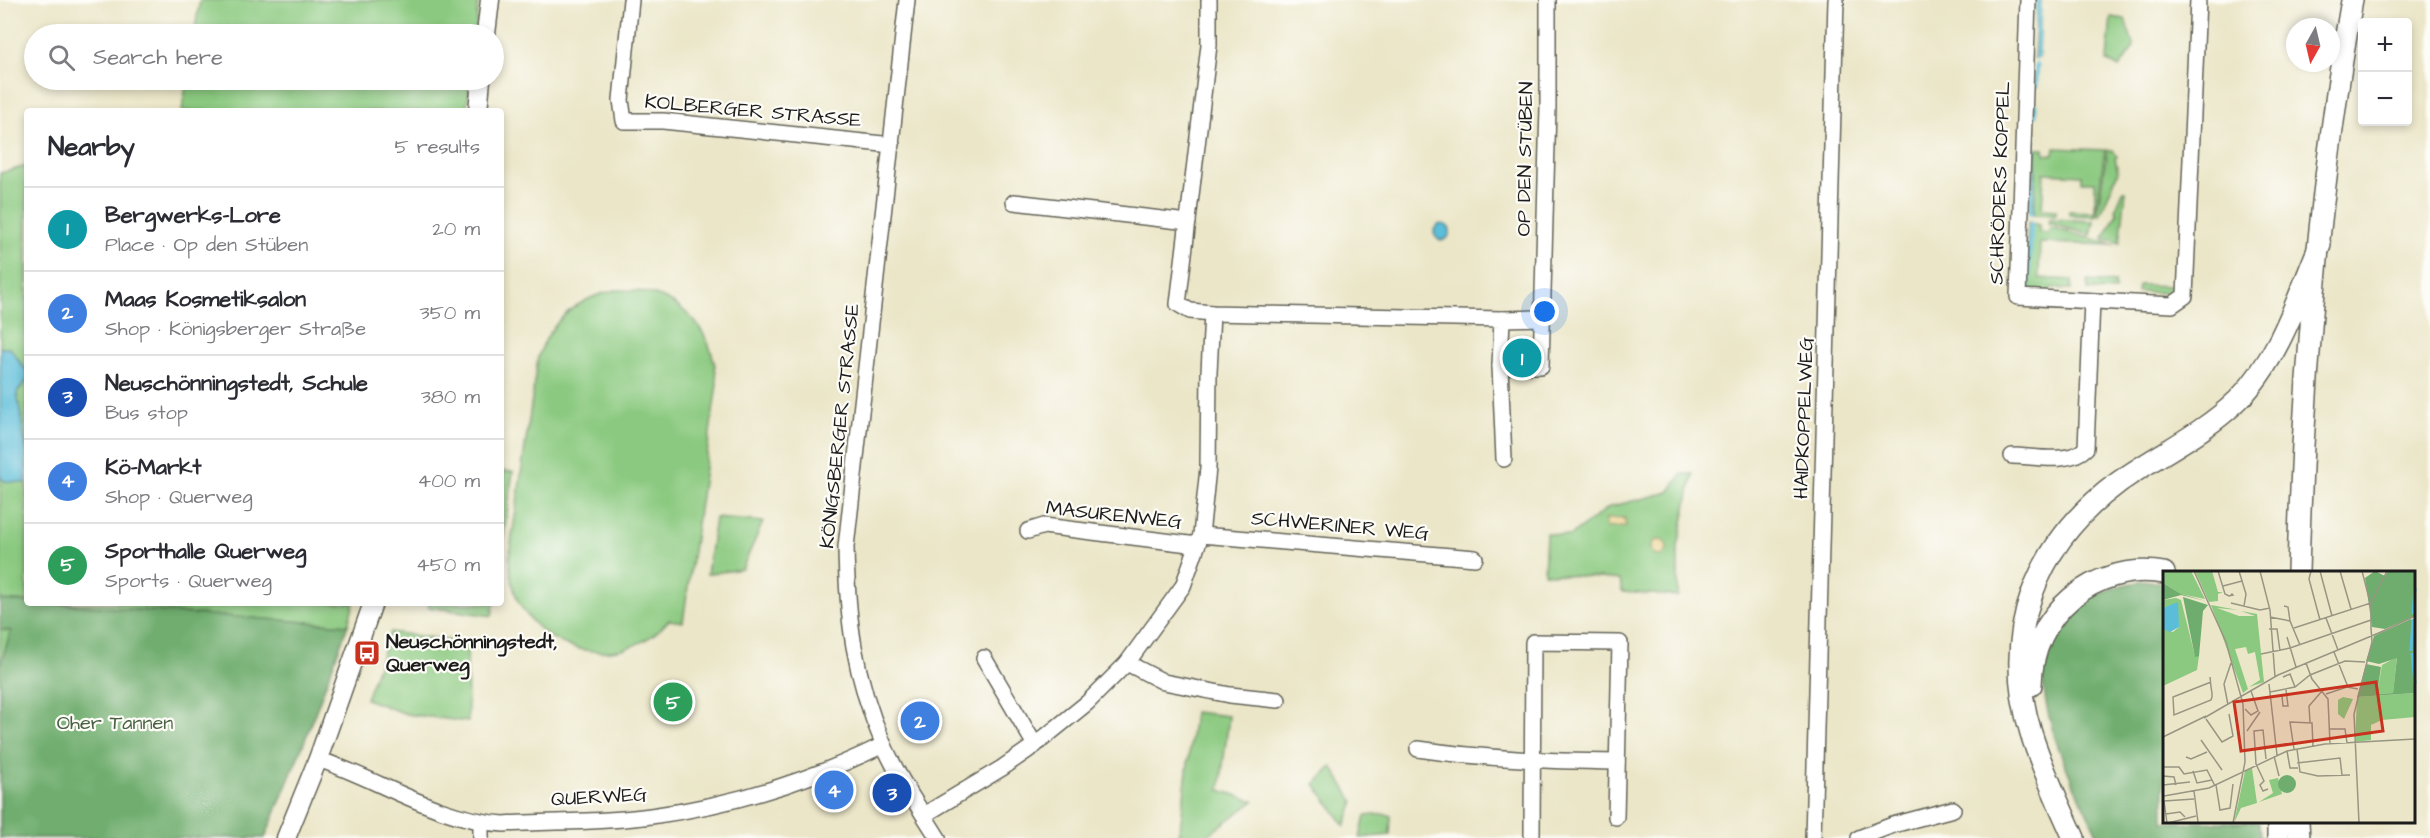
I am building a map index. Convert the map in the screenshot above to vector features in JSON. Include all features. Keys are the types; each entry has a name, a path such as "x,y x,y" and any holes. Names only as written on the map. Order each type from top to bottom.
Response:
{"highway":[{"path":"2298,571 2303,459 2320,245 2344,47 2352,0"},
{"path":"2074,838 2031,734 2021,694 2019,677 2021,639 2032,589 2055,547 2081,514 2120,482 2202,430 2239,399 2273,352 2320,245"},
{"path":"2084,838 2054,771 2034,714 2031,680 2038,645 2056,611 2071,598 2102,578 2138,572 2163,573"},
{"path":"2298,823 2299,838"}],"main road":[{"path":"487,24 490,0"},
{"path":"478,108 480,90"},
{"path":"285,838 318,759 372,606"}],"street":[{"name":"KOLBERGER STRASSE","path":"630,0 621,100 624,120 663,121 892,145"},
{"name":"KÖNIGSBERGER STRASSE","path":"907,0 846,547 847,604 854,655 883,745 938,838"},
{"path":"1209,0 1209,45 1178,304 1190,311 1212,313 1542,318"},
{"name":"OP DEN STÜBEN","path":"1500,366 1541,366 1548,107 1548,0"},
{"name":"HAIDKOPPELWEG","path":"1814,838 1836,0"},
{"name":"SCHRÖDERS KOPPEL","path":"2028,0 2018,297 2172,305 2185,296 2198,0"},
{"path":"1014,202 1188,222"},
{"path":"2012,456 2067,458 2080,454 2086,448 2092,301"},
{"path":"924,815 1002,768 1087,703 1127,663 1183,586 1199,540 1208,468 1212,313"},
{"path":"1502,319 1500,366 1504,459"},
{"name":"MASURENWEG","path":"1028,531 1044,526 1199,540"},
{"name":"SCHWERINER WEG","path":"1199,540 1475,558"},
{"path":"1532,838 1533,642 1620,643 1616,817"},
{"path":"984,658 1035,745"},
{"path":"1127,663 1164,682 1230,695 1278,700"},
{"name":"QUERWEG","path":"318,759 452,814 481,830 504,824 650,816 716,805 752,796 849,762 883,745"},
{"path":"1418,749 1531,761 1617,762"},
{"path":"1859,838 1893,825 1953,809"}],"green space":[{"path":"200,0 478,0 477,24 196,24"},
{"path":"2037,1 2041,1 2039,58 2034,58"},
{"path":"2111,17 2125,19 2134,47 2119,68 2107,61"},
{"path":"185,90 469,90 466,108 182,108"},
{"path":"2031,148 2035,148 2033,214 2029,213"},
{"path":"2037,148 2044,148 2045,154 2054,155 2055,148 2105,150 2095,216 2069,215 2069,211 2095,212 2095,182 2082,182 2082,175 2044,173 2042,209 2056,210 2056,215 2034,214"},
{"path":"2107,150 2113,150 2117,157 2115,158 2118,172 2100,215 2097,215"},
{"path":"24,167 24,368 10,348 0,348 0,173"},
{"path":"2123,191 2126,191 2120,243 2104,238 2117,213 2115,210"},
{"path":"2049,219 2094,221 2091,235 2048,223"},
{"path":"2028,222 2039,225 2039,232 2049,233 2050,227 2115,245 2040,243 2039,278 2072,280 2072,289 2050,288 2048,292 2034,291 2025,284 2021,275 2026,270"},
{"path":"2088,281 2115,283 2115,291 2088,290"},
{"path":"2138,285 2176,286 2176,289 2172,293 2137,292"},
{"path":"616,290 656,295 673,303 688,314 699,327 708,344 717,384 683,622 669,620 652,636 632,646 611,651 590,651 569,646 549,636 532,622 519,603 515,592 509,558 538,357 543,344 558,322 577,305"},
{"path":"24,384 24,436 17,392"},
{"path":"504,471 513,472 504,534"},
{"path":"1682,474 1693,474 1678,547 1678,596 1622,592 1620,580 1544,573 1546,533 1570,536 1609,507 1669,492"},
{"path":"0,476 4,481 24,483 24,602 0,600"},
{"path":"715,518 763,522 742,569 707,574"},
{"path":"2147,581 2163,583 2163,823 2259,823 2260,838 2099,838 2063,760 2049,718 2043,672 2054,637 2062,623 2073,611 2084,601 2098,594"},
{"name":"Oher Tannen","path":"0,600 24,602 24,606 84,606 348,625 265,838 0,838 0,666 11,631 0,630"},
{"path":"83,606 353,606 348,625"},
{"path":"428,606 494,606 492,616"},
{"path":"0,630 11,631 0,666"},
{"path":"390,632 467,643 468,722 406,714 366,699"},
{"path":"1194,712 1229,716 1220,790 1254,801 1204,838 1179,838"},
{"path":"1332,767 1354,802 1345,826 1315,784"},
{"path":"1386,814 1391,816 1390,835 1360,838 1365,816"}],"sand":[{"path":"1625,518 1626,527 1606,528 1606,519"},
{"path":"1656,540 1662,540 1667,548 1665,554 1656,556 1651,551 1651,545"}],"water":[{"path":"1442,224 1450,232 1442,240 1434,232"},
{"path":"0,348 10,348 24,368 24,384 17,392 24,436 24,483 4,481 0,476"}],"waterway":[{"path":"2037,57 2039,2"},
{"path":"2036,86 2037,64"},
{"path":"2035,104 2035,116"},
{"path":"2033,142 2034,132"},
{"path":"2031,213 2033,149"},
{"path":"2028,286 2031,224"}],"place":[{"name":"Bergwerks-Lore","path":"1522,358"},
{"name":"Neuschönningstedt, Querweg","path":"367,653"},
{"name":"Sporthalle Querweg","path":"673,702"},
{"name":"Maas Kosmetiksalon","path":"920,721"},
{"name":"Kö-Markt","path":"834,790"},
{"name":"Neuschönningstedt, Schule","path":"892,793"}]}
